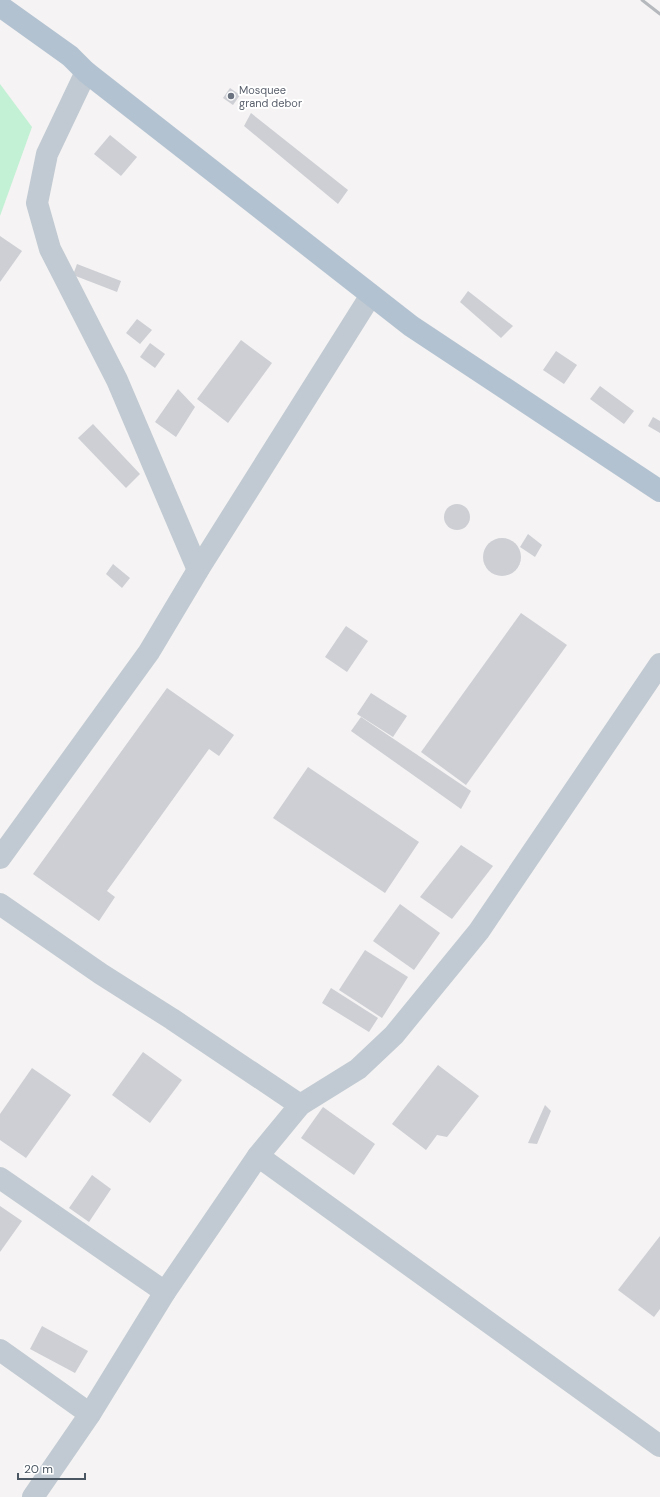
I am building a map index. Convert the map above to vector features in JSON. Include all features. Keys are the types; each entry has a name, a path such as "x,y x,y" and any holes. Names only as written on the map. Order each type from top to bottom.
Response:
{"main road":[{"path":"0,6 70,56 86,72 411,326 660,491"}],"street":[{"path":"86,72 47,154 37,203 50,249 117,380 198,570"},
{"path":"0,858 149,652 198,570 371,295"},
{"path":"34,1497 90,1414 165,1292 258,1156 300,1105 358,1069 394,1035 479,931 660,664"},
{"path":"0,904 101,974 172,1019 300,1105"},
{"path":"258,1156 660,1446"},
{"path":"0,1178 165,1292"},
{"path":"0,1350 90,1414"}],"green space":[{"path":"0,84 32,127 0,216"}],"building":[{"path":"230,88 240,95 233,105 223,98"},
{"path":"251,113 348,190 338,204 244,126"},
{"path":"110,135 137,157 121,176 94,154"},
{"path":"0,236 22,251 0,282"},
{"path":"77,264 121,281 117,292 73,275"},
{"path":"468,291 513,326 501,338 460,302"},
{"path":"137,319 152,330 140,344 126,333"},
{"path":"241,340 272,363 228,423 197,399"},
{"path":"150,343 165,354 155,368 140,357"},
{"path":"556,351 577,365 564,384 543,370"},
{"path":"600,386 634,411 624,424 590,399"},
{"path":"178,389 195,407 176,437 155,422"},
{"path":"653,417 660,421 660,433 648,426"},
{"path":"93,424 140,474 126,488 78,438"},
{"path":"457,504 466,508 470,517 466,526 457,530 448,526 444,517 448,508"},
{"path":"528,534 542,545 535,557 520,547"},
{"path":"498,538 506,538 516,543 520,550 520,564 516,571 506,576 498,576 488,571 486,568 483,561 483,553 488,543 491,541"},
{"path":"113,564 130,578 122,588 106,574"},
{"path":"521,613 567,645 466,785 421,752"},
{"path":"346,626 368,641 347,672 325,657"},
{"path":"167,688 234,735 219,756 209,749 107,891 115,897 99,921 33,874"},
{"path":"371,693 407,716 393,737 357,714"},
{"path":"361,717 471,791 461,809 351,731"},
{"path":"308,767 419,842 385,893 273,818"},
{"path":"461,845 493,866 452,919 420,897"},
{"path":"400,904 440,933 414,970 373,941"},
{"path":"365,950 408,977 382,1018 339,990"},
{"path":"331,988 378,1018 369,1032 322,1003"},
{"path":"143,1052 182,1080 150,1123 112,1095"},
{"path":"438,1065 479,1096 447,1137 437,1135 426,1150 392,1124"},
{"path":"32,1068 71,1095 26,1158 0,1140 0,1114"},
{"path":"545,1105 551,1111 537,1144 528,1143"},
{"path":"323,1107 375,1144 354,1175 301,1138"},
{"path":"92,1175 111,1189 89,1222 69,1208"},
{"path":"0,1206 22,1221 0,1252"},
{"path":"660,1236 660,1309 654,1317 618,1290"},
{"path":"42,1326 88,1351 75,1373 30,1349"}],"railway":[{"path":"642,0 660,14"}],"place":[{"name":"Mosquee grand debor","path":"231,96"}]}
